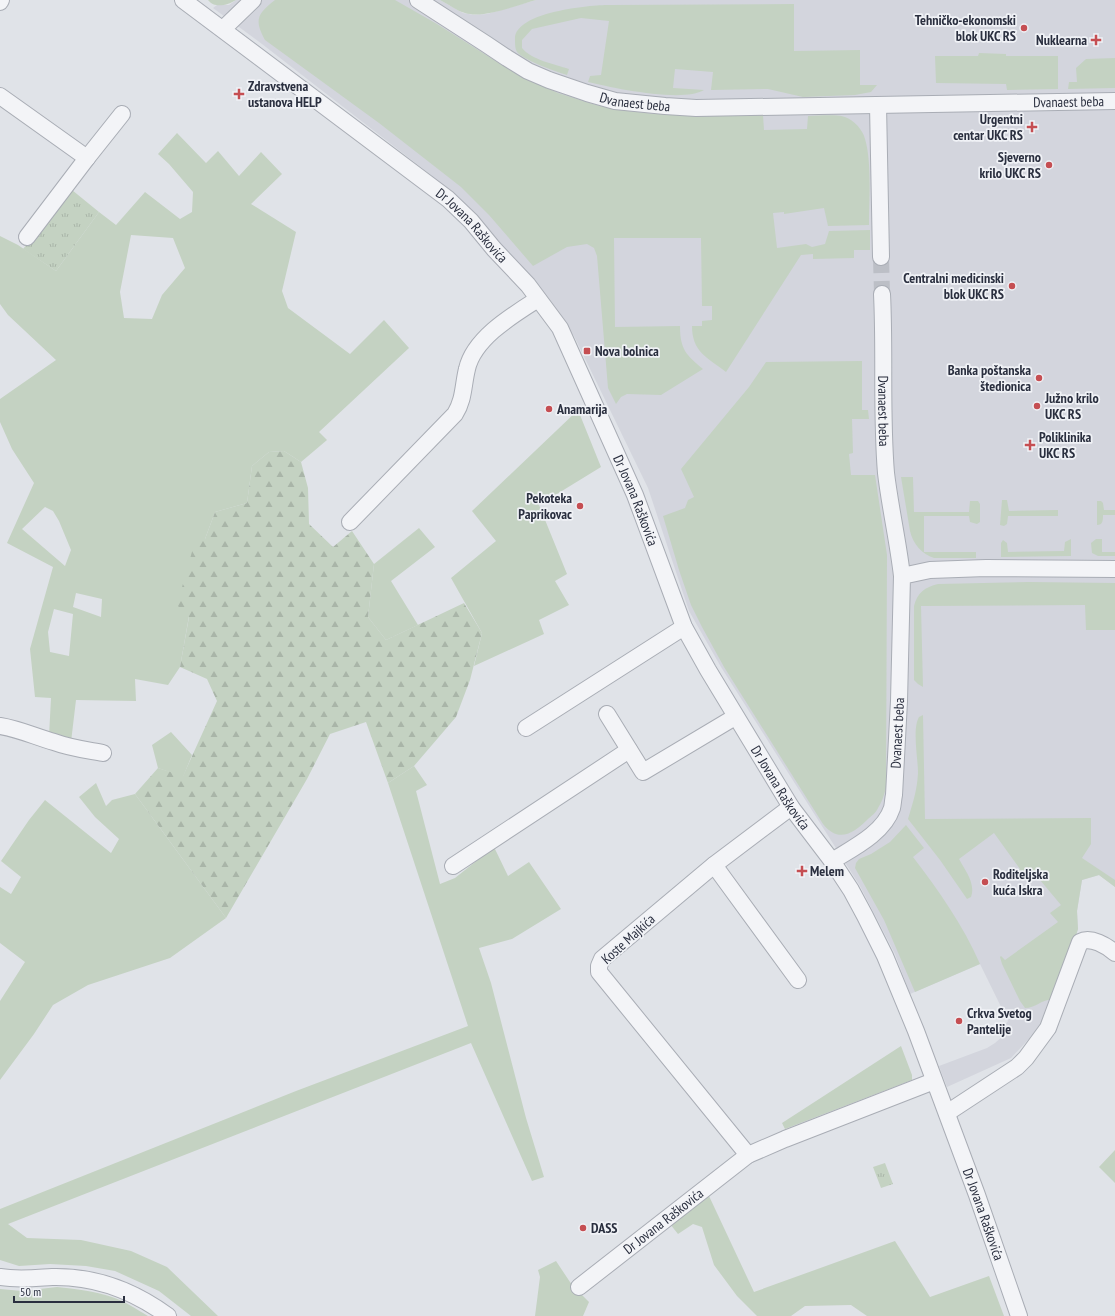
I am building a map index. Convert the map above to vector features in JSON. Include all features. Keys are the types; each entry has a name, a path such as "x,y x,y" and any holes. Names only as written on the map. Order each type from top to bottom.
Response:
{"street":[{"name":"Dr Jovana Raškovića","path":"183,0 448,199 471,222 538,299 560,328 618,456 649,531 684,627 708,670 791,807 832,861 851,890 885,956 916,1031 947,1113 1019,1316"},
{"path":"223,29 253,0"},
{"name":"Dvanaest beba","path":"418,0 528,71 549,80 615,101 696,108 1115,101"},
{"path":"0,96 87,158"},
{"path":"878,105 881,257"},
{"path":"27,237 122,114"},
{"name":"Dvanaest beba","path":"832,861 871,835 883,822 892,808 894,795 902,576 900,553 886,475 883,413 882,294"},
{"path":"350,522 455,414 460,406 467,368 472,354 479,344 498,326 538,299"},
{"path":"902,576 930,570 986,568 1115,569"},
{"path":"526,728 684,627"},
{"path":"607,714 643,772 736,717"},
{"path":"0,726 18,730 70,747 103,753"},
{"path":"453,866 629,750"},
{"name":"Koste Majkića","path":"748,1155 604,978 599,969 602,959 714,865 791,807"},
{"path":"714,865 798,980"},
{"path":"947,1113 1017,1067 1026,1058 1048,1028 1080,942 1084,940 1093,941 1104,945 1115,953"},
{"name":"Dr Jovana Raškovića","path":"579,1287 748,1155 934,1081"},
{"path":"0,1277 16,1279 72,1278 89,1280 124,1290 168,1316"}],"shaded area":[{"path":"236,0 440,0 463,13 474,15 487,14 536,0 1115,0 1115,887 1099,875 1082,880 1077,911 1078,929 1064,974 1040,1027 1011,1058 947,1087 939,1066 987,1048 995,1043 1003,1036 1005,1025 1008,1021 980,964 910,994 895,954 860,886 721,667 689,611 648,488 574,336 522,268 471,212 431,175 262,44 213,8 217,5 229,5"}],"green space":[{"path":"208,0 236,0 225,5 218,5 211,3"},
{"path":"275,0 395,0 437,24 518,75 558,93 596,105 619,110 655,114 763,115 764,130 807,129 808,116 832,115 845,117 852,120 860,129 864,136 867,148 870,182 869,225 828,226 824,208 784,214 784,212 773,213 777,248 806,244 812,247 825,244 829,231 870,230 870,250 854,250 854,258 813,259 813,254 801,255 726,372 702,353 695,342 693,335 692,326 702,326 702,321 712,320 712,306 702,306 701,238 614,238 615,327 680,326 681,340 685,351 692,360 703,369 661,395 627,394 621,397 616,404 608,388 597,256 594,248 587,244 567,247 533,266 489,215 461,187 379,123 265,40 259,27 259,18 264,9"},
{"path":"440,0 536,0 491,13 473,14 459,11"},
{"path":"794,4 794,51 860,50 860,85 877,85 871,92 855,95 803,97 768,89 711,90 713,72 675,69 673,88 704,90 694,94 665,95 630,91 588,82 590,76 601,75 609,21 581,18 532,29 522,40 522,48 531,56 569,69 567,75 526,59 517,52 515,48 515,40 518,30 526,23 554,12 570,9 609,5"},
{"path":"979,53 1006,54 1006,56 1058,56 1058,89 1007,90 1006,84 936,83 935,56 978,56"},
{"path":"1115,58 1115,88 1068,89 1069,82 1077,82 1076,68 1086,59"},
{"path":"177,133 206,163 218,151 239,176 261,152 282,174 251,204 296,232 282,291 288,308 350,354 384,320 409,348 319,432 327,440 301,462 284,451 269,452 252,466 247,503 215,512 205,539 180,667 168,685 135,679 136,701 76,700 71,742 49,736 51,698 35,697 30,649 53,567 7,543 34,483 12,449 0,422 0,399 56,360 8,315 0,304 0,236 18,245 56,271 99,212 116,225 145,192 180,219 192,212 193,192 169,164 158,154","holes":["131,235 173,238 185,268 162,295 152,319 124,318 120,292","45,507 53,511 59,521 71,550 65,566 22,529","76,593 102,599 101,617 73,607","54,609 73,614 69,656 50,652 48,632"]},
{"path":"72,190 99,212 56,271 23,249"},
{"path":"862,361 862,410 868,410 869,419 852,419 853,453 849,454 851,475 875,475 887,555 886,788 881,803 875,813 856,829 840,835 829,830 823,824 724,667 691,605 663,516 685,508 688,500 694,497 681,469 749,387 766,362"},
{"path":"578,410 601,467 539,505 567,574 555,581 569,605 539,620 544,634 474,666 482,633 451,578 496,541 472,511"},
{"path":"284,451 301,462 308,488 309,524 333,547 352,531 374,564 368,617 386,640 464,603 482,633 470,680 456,717 414,766 388,783 366,722 330,734 307,779 226,918 135,794 158,768 183,776 217,701 207,679 180,667 189,617 177,605 195,541 205,539 215,512 247,503 252,466 269,452"},
{"path":"901,477 913,477 914,512 969,512 970,501 978,501 980,504 980,522 977,524 970,522 969,516 924,516 924,552 976,552 976,558 934,558 926,554 919,548 911,536"},
{"path":"1002,500 1007,500 1009,511 1058,510 1058,516 1008,516 1007,524 1004,526 1000,525"},
{"path":"1097,501 1101,501 1103,503 1104,510 1115,510 1115,515 1103,515 1102,523 1099,525 1097,525"},
{"path":"419,528 435,547 391,581 418,625 386,640 368,617 374,564"},
{"path":"1071,539 1071,556 1001,557 1001,543 1003,540 1007,543 1008,552 1064,551 1065,542"},
{"path":"1096,539 1102,539 1102,552 1115,552 1115,556 1098,556 1092,553 1091,543"},
{"path":"1029,582 1115,583 1115,630 1086,630 1085,605 921,606 923,687 914,680 914,606 915,601 922,591 938,584"},
{"path":"923,715 925,819 1091,818 1091,844 1082,858 1115,880 1115,887 1099,875 1082,880 1077,911 1078,929 1054,1000 1046,1000 1029,1008 1025,1008 1020,1001 1000,957 1001,956 1005,960 1058,922 1050,913 1061,905 1035,874 1025,878 1018,871 1020,869 994,833 959,859 969,877 972,887 971,897 967,899 940,860 908,819 918,773 916,744 917,722 919,717"},
{"path":"171,732 192,755 183,777 158,768 152,745"},
{"path":"414,766 427,785 416,791 440,884 455,878 494,847 508,876 529,862 561,909 512,939 479,948 491,983 526,1118 544,1177 532,1181 471,1043 8,1224 27,1238 81,1240 131,1251 167,1267 218,1316 191,1316 159,1291 115,1271 86,1266 50,1264 19,1266 0,1260 0,1209 296,1091 468,1026 388,783"},
{"path":"96,783 106,806 112,800 135,794 226,918 170,958 88,985 53,1005 34,1034 0,1080 0,1001 25,962 0,943 0,887 11,894 21,877 1,861 29,820 45,800 111,853 119,839 95,817 79,797"},
{"path":"906,825 924,848 913,857 950,909 980,964 915,992 884,920 855,868 859,859 871,854 890,842"},
{"path":"901,1046 912,1075 912,1080 785,1129 782,1123"},
{"path":"1115,1150 1115,1183 1099,1167"},
{"path":"885,1163 893,1184 881,1188 873,1167"},
{"path":"709,1196 754,1292 895,1241 930,1297 989,1276 1004,1316 867,1316 851,1305 805,1306 791,1316 757,1316 737,1296 714,1265 702,1227 693,1224 678,1234 670,1224"},
{"path":"556,1261 572,1285 589,1302 583,1316 535,1316 540,1277 538,1270"},
{"path":"57,1287 78,1289 112,1297 126,1303 148,1316 0,1316 0,1289 22,1291"}],"tunnel":[{"path":"881,257 882,294"}],"place":[{"name":"Tehničko-ekonomski blok UKC RS","path":"1024,28"},
{"name":"Nuklearna","path":"1096,40"},
{"name":"Zdravstvena ustanova HELP","path":"239,94"},
{"name":"Urgentni centar UKC RS","path":"1032,127"},
{"name":"Sjeverno krilo UKC RS","path":"1049,165"},
{"name":"Centralni medicinski blok UKC RS","path":"1012,286"},
{"name":"Nova bolnica","path":"587,351"},
{"name":"Banka poštanska štedionica","path":"1039,378"},
{"name":"Južno krilo UKC RS","path":"1037,406"},
{"name":"Anamarija","path":"549,409"},
{"name":"Poliklinika UKC RS","path":"1030,445"},
{"name":"Pekoteka Paprikovac","path":"580,506"},
{"name":"Melem","path":"802,871"},
{"name":"Roditeljska kuća Iskra","path":"985,882"},
{"name":"Crkva Svetog Pantelije","path":"959,1021"},
{"name":"DASS","path":"583,1228"}]}
